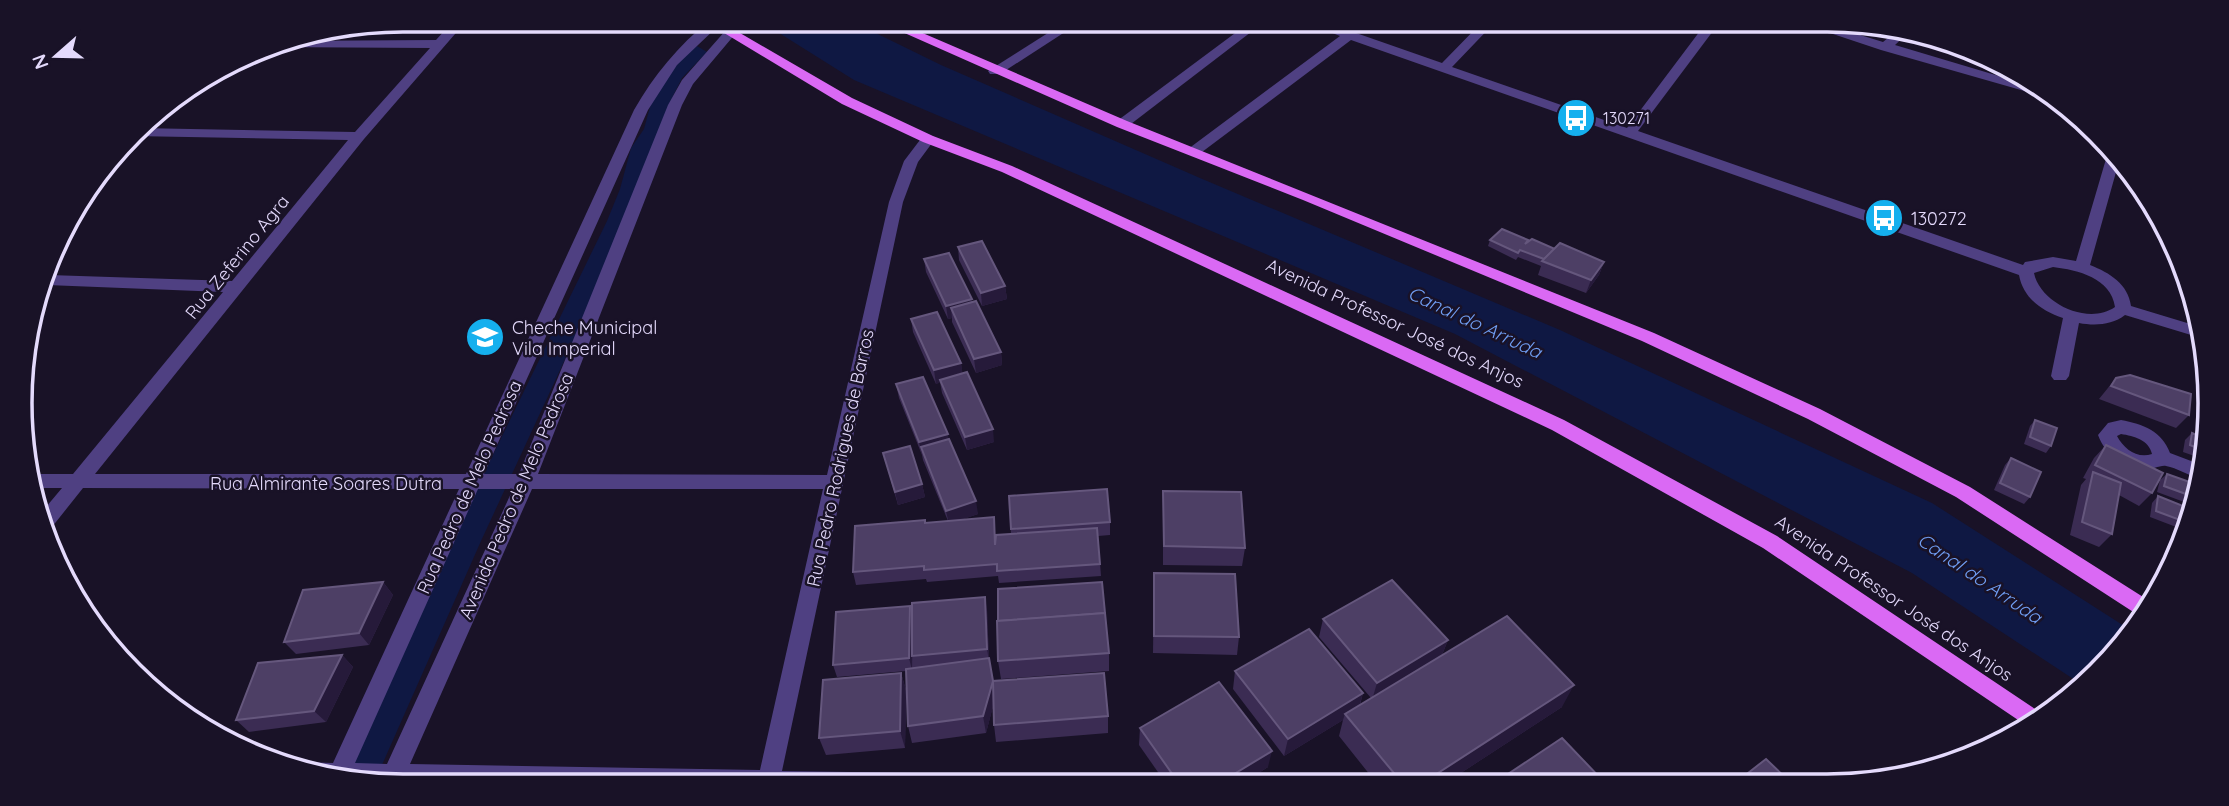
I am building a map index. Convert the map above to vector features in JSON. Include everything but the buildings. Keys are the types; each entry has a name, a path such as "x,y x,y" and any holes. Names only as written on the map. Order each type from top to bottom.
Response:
{"main road":[{"path":"908,32 1122,124 1648,337 1814,414 1963,492 2138,605"},
{"name":"Avenida Professor José dos Anjos","path":"730,33 847,101 928,139 1020,175 1558,425 1770,542 2028,715"}],"street":[{"name":"Rua Zeferino Agra","path":"49,517 359,136 450,32"},
{"name":"Rua Pedro de Melo Pedrosa","path":"344,769 641,110 656,84 700,32"},
{"path":"995,71 1058,32"},
{"path":"1122,124 1245,32"},
{"path":"1341,32 2026,272"},
{"path":"1444,68 1479,32"},
{"path":"1629,134 1706,32"},
{"path":"1836,32 2023,88"},
{"name":"Avenida Pedro de Melo Pedrosa","path":"385,773 521,483 675,105 687,83 730,33"},
{"path":"1193,152 1350,35"},
{"path":"1885,47 1895,38"},
{"path":"304,45 438,44"},
{"path":"149,132 359,136"},
{"name":"Rua Pedro Rodrigues de Barros","path":"770,774 896,202 911,161 928,139"},
{"path":"2082,267 2111,165"},
{"path":"2040,263 2067,263 2082,267 2109,282 2119,291 2123,309 2114,317 2105,319 2072,315 2036,295 2029,287 2026,272 2040,263"},
{"path":"52,280 238,287"},
{"path":"2123,309 2190,330"},
{"path":"2060,376 2072,315"},
{"path":"2162,457 2191,468"},
{"name":"Rua Almirante Soares Dutra","path":"40,481 835,482"},
{"path":"375,773 423,774"}],"water":[{"name":"Canal do Arruda","path":"778,32 874,32 941,65 1200,178 1560,330 1932,503 2123,626 2074,679 1912,573 1455,334 854,80"}],"waterway":[{"path":"362,772 466,541 618,221 631,189 642,148 654,129 663,96 673,76 697,52"}],"place":[{"name":"130271","path":"1576,118"},
{"name":"130272","path":"1884,218"},
{"name":"Cheche Municipal Vila Imperial","path":"485,337"}]}
